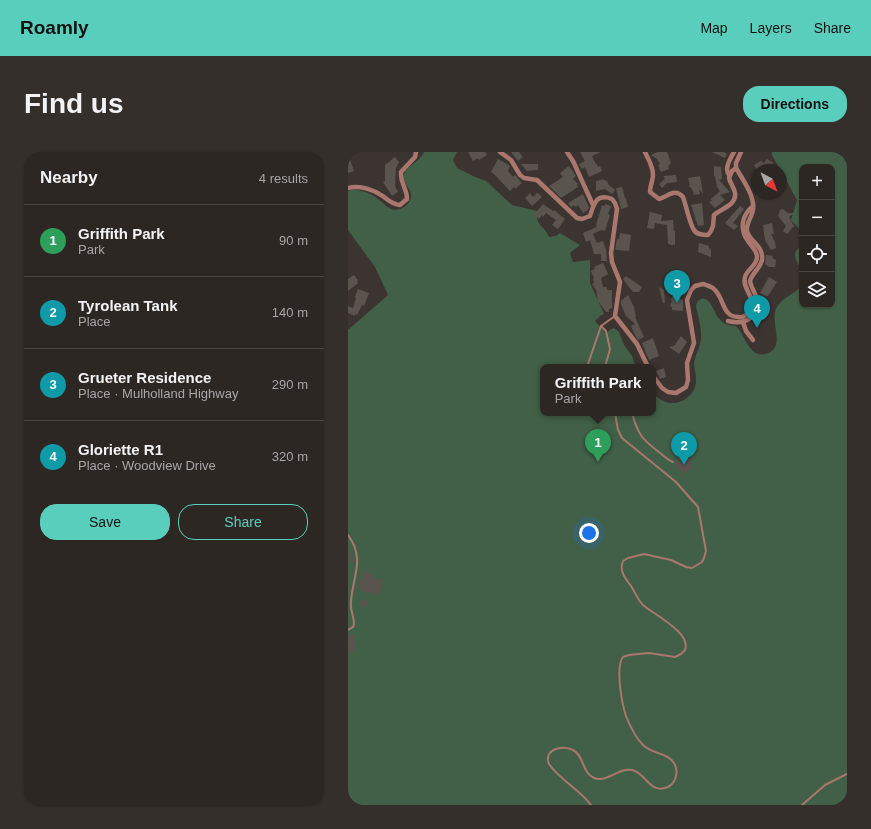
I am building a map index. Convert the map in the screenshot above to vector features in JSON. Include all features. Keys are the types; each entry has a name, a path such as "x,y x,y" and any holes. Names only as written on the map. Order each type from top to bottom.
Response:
{"street":[{"path":"348,188 355,186 364,188 381,195 394,205 400,205 407,199 407,194 401,183 401,172 415,157 416,152"},
{"path":"500,152 511,160 520,176 537,180 577,218 582,219 590,216 593,205 602,197 608,197 615,203 617,209 611,253 612,262 620,282 615,316 637,344 647,364"},
{"path":"567,152 573,161 593,205"},
{"path":"645,152 653,168 650,192 659,198 666,197 670,193 680,193 683,197 693,230 698,234 708,235 713,226 714,215 732,203 735,197 735,191 726,171 734,152"},
{"path":"729,175 736,168 740,152"},
{"path":"731,157 737,161"},
{"path":"728,321 734,323 743,322 751,318 756,310 757,298 750,281 753,274 761,264 762,256 760,248 750,237 747,231 753,211 752,197 736,168"},
{"path":"656,380 662,388 672,393 680,392 688,384 687,363 694,342 687,300 691,290 695,286 703,284 714,289 725,308 731,315 738,318 745,316 752,308 752,300 744,279 755,264 757,255 745,237 743,223 748,210 753,206"},
{"path":"743,322 746,331 753,340"}],"lane":[{"path":"588,364 601,326 615,316"},
{"path":"601,326 606,331 610,349 606,364"},
{"path":"591,805 582,794 570,786 549,764 548,758 557,748 565,748 575,751 586,771 591,776 599,779 608,778 624,770 632,770 653,787 663,789 674,782 677,773 675,764 670,759 652,752 644,746 629,723 623,702 620,665 623,657 629,655 649,653 669,657 678,656 685,650 686,641 658,614 641,603 623,574 623,561 628,558 644,554 671,560 686,567 692,568 702,562 706,551 699,511 696,504 676,482 622,438 618,430 616,416"},
{"path":"633,416 638,431 643,439 667,459 673,462"},
{"path":"348,535 353,545 358,563 351,603 354,624 348,630"},
{"path":"802,805 825,785 847,774"}],"green space":[{"path":"424,152 457,152 453,160 457,168 486,181 512,205 537,211 537,220 549,237 556,236 560,233 580,245 570,253 573,262 590,260 590,283 604,314 595,321 606,333 614,328 619,332 624,345 632,356 635,364 540,364 540,416 656,416 656,396 662,401 668,403 679,402 687,398 695,387 696,378 694,363 701,335 696,306 700,299 703,298 711,304 722,322 728,325 736,326 746,342 756,353 759,354 765,354 772,351 775,347 777,342 775,322 776,309 782,301 799,288 799,308 835,308 835,164 799,164 799,229 791,220 797,200 787,182 787,164 777,164 772,152 847,152 847,805 348,805 348,330 388,295 375,267 348,230 348,191 356,190 368,193 392,209 395,210 402,208 410,201 411,198 404,178 405,172"},
{"path":"799,247 799,266 795,258"}],"building":[{"path":"468,152 485,152 487,155 479,160 478,158 473,161"},
{"path":"511,152 519,152 523,157 518,161"},
{"path":"580,152 601,152 592,156 602,171 589,177 585,167 582,169 579,164 585,161"},
{"path":"658,152 667,152 671,163 668,166 669,169 661,172 658,165 660,164 657,159 651,155"},
{"path":"712,152 723,152 727,154 725,158"},
{"path":"348,154 354,171 348,173"},
{"path":"395,157 399,162 396,168 395,186 398,192 392,196 383,182 385,181 385,165"},
{"path":"498,159 510,166 508,171 513,177 515,175 522,183 515,189 514,187 510,191 491,172"},
{"path":"767,159 774,163 756,164 761,161 764,163"},
{"path":"521,164 538,164 538,170 527,171"},
{"path":"569,166 576,176 573,179 578,184 578,187 561,198 549,186 563,177 560,173"},
{"path":"714,166 721,167 722,179 719,180 730,192 720,195 725,200 715,208 709,202 712,201 711,199 720,191 717,187 714,176"},
{"path":"676,175 677,182 667,183 662,188 659,184 665,179 663,176"},
{"path":"700,176 703,194 699,189 700,194 694,195 689,186 688,178"},
{"path":"604,179 615,190 612,194 605,189 596,191 596,181"},
{"path":"622,187 628,207 621,209 616,188"},
{"path":"530,193 533,197 537,193 542,197 532,206 525,198"},
{"path":"583,194 589,207 588,210 583,213 578,205 571,207 568,203"},
{"path":"702,203 704,225 698,226 691,205"},
{"path":"543,204 553,211 554,210 565,219 558,229 552,225 556,220 546,213 539,219 534,215"},
{"path":"605,204 611,206 605,231 601,230 593,234 597,243 603,241 606,250 607,261 601,261 601,254 594,254 590,240 586,242 583,233 597,227 596,225 602,205 605,206"},
{"path":"740,206 744,209 733,223 738,226 734,230 725,223"},
{"path":"783,209 788,213 794,213 789,217 794,226 787,234 783,231 786,226 778,216 780,210"},
{"path":"650,212 662,215 661,221 673,220 675,245 668,244 667,225 655,223 654,229 647,228"},
{"path":"772,223 774,234 771,234 776,248 771,250 765,240 763,225"},
{"path":"620,233 631,235 629,251 615,250"},
{"path":"699,243 709,246 711,250 711,257 698,252"},
{"path":"766,255 773,256 772,258 776,260 775,267 769,267 765,264"},
{"path":"603,263 608,274 601,278 603,287 607,287 607,290 612,290 612,308 609,309 609,312 606,312 598,301 596,290 592,284 594,283 594,278 591,271 595,269 594,267"},
{"path":"354,275 358,280 358,283 348,291 348,279"},
{"path":"626,276 642,287 639,292 633,292 628,286 623,279"},
{"path":"769,277 777,282 768,296 766,296 760,293"},
{"path":"659,287 664,290 665,303 663,303"},
{"path":"358,289 369,293 364,306 362,305 355,316 348,313 348,306 353,308"},
{"path":"628,295 634,307 635,317 644,337 638,340 631,326 635,324 626,316 621,304 621,301"},
{"path":"673,295 683,300 683,311 672,310 672,307 670,306"},
{"path":"681,336 687,342 679,354 669,347 674,346"},
{"path":"653,338 659,356 649,360 642,343"},
{"path":"664,368 666,377 660,379 656,371"},
{"path":"684,456 691,461 692,464 687,471 684,472 677,467 676,464 681,457"},
{"path":"352,552 354,561 350,562 348,553"},
{"path":"363,571 374,574 374,578 383,580 379,595 359,590 359,584"},
{"path":"365,598 369,603 364,608 359,603"},
{"path":"354,634 355,652 348,653 348,635"}],"place":[{"name":"Grueter Residence","path":"677,303"},
{"name":"Gloriette R1","path":"757,328"},
{"name":"Griffith Park","path":"598,462"},
{"name":"Tyrolean Tank","path":"684,465"}]}
